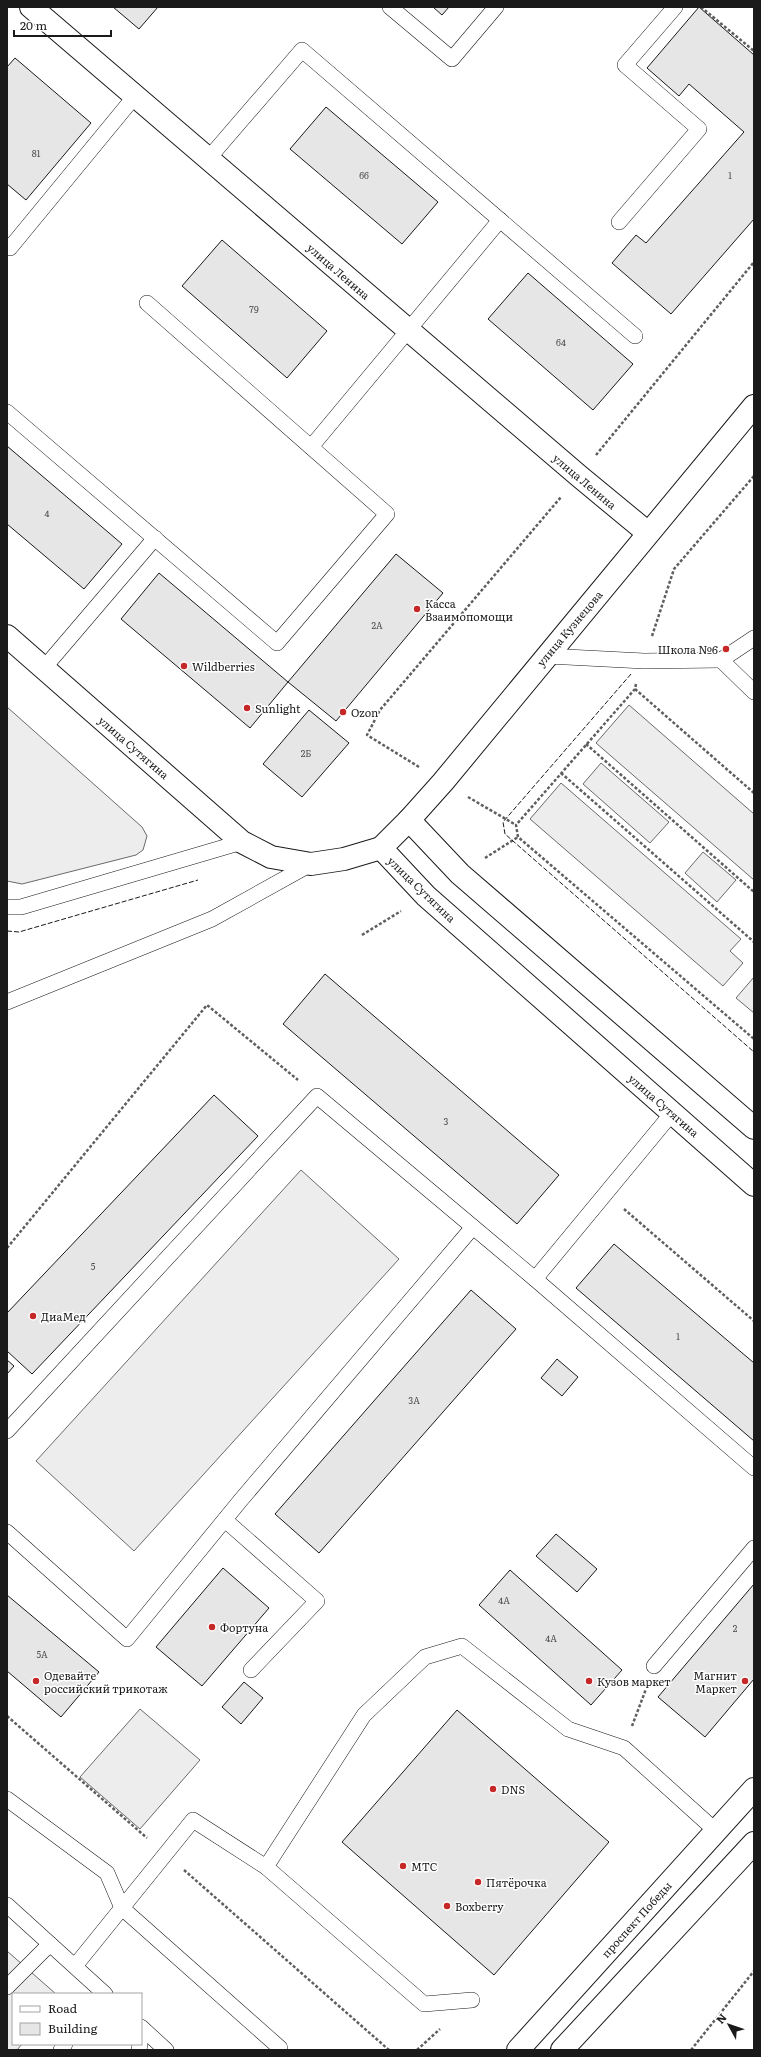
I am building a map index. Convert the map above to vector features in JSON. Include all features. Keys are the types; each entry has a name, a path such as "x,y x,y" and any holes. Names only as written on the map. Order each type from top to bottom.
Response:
{"main road":[{"name":"улица Ленина","path":"31,7 578,476 648,533"},
{"name":"улица Кузнецова","path":"381,848 409,820 754,406"},
{"name":"улица Сутягина","path":"7,636 242,842 271,856 311,864 344,859 381,848 426,896 673,1112 754,1185"},
{"path":"409,820 460,874 754,1128"},
{"name":"проспект Победы","path":"518,2050 754,1788"},
{"path":"562,2050 754,1843"}],"lane":[{"path":"390,7 452,59 496,7"},
{"path":"619,222 699,129 625,65 675,7"},
{"path":"208,159 302,50 635,336"},
{"path":"7,245 10,248 135,96"},
{"path":"311,447 500,220"},
{"path":"7,412 277,643 387,514 147,303"},
{"path":"44,668 155,538"},
{"path":"547,656 644,661 721,660 754,638"},
{"path":"721,660 754,692"},
{"path":"7,907 21,907 242,842"},
{"path":"7,1002 212,919 311,864"},
{"path":"7,1431 317,1096 535,1279 754,1468"},
{"path":"535,1279 673,1112"},
{"path":"7,1532 127,1639 224,1520 473,1227"},
{"path":"224,1520 317,1602 251,1670"},
{"path":"654,1666 754,1548"},
{"path":"266,1867 364,1714 425,1657 462,1646 568,1729 624,1748 716,1831"},
{"path":"7,1799 107,1873 122,1908 280,2048"},
{"path":"75,1966 193,1820 266,1867 424,2004 472,2000"},
{"path":"7,1905 103,1993"},
{"path":"7,1987 50,1944"},
{"path":"142,2035 166,2050"}],"path":[{"path":"701,7 754,51"},
{"path":"754,476 674,569 635,689 516,826 518,837 754,1039"},
{"path":"635,689 754,793"},
{"path":"586,744 754,892"},
{"path":"561,773 754,942"},
{"path":"7,1248 207,1005 317,1096"},
{"path":"605,1194 754,1321"},
{"path":"624,1748 654,1666"},
{"path":"7,1716 389,2050"},
{"path":"691,2050 754,1971"}],"shaded area":[{"path":"629,705 754,814 754,880 596,743"},
{"path":"7,707 142,827 147,836 143,850 136,855 22,884 7,881"},
{"path":"601,763 669,822 650,843 583,784"},
{"path":"561,783 741,939 730,951 743,963 723,986 530,819"},
{"path":"703,852 736,880 717,902 685,873"},
{"path":"754,977 754,1013 736,998"},
{"path":"301,1170 399,1259 134,1551 36,1461"},
{"path":"140,1709 200,1760 140,1829 80,1777"},
{"path":"7,1951 55,1993 12,1993 12,2045 21,2045 17,2050 7,2050"}],"building":[{"path":"113,7 158,7 139,29"},
{"path":"433,7 449,7 442,15"},
{"path":"699,7 754,55 754,219 671,314 612,263 636,235 646,243 744,132 689,84 679,96 647,68"},
{"path":"15,58 91,123 26,200 7,184 7,67"},
{"path":"326,107 438,202 402,244 290,149"},
{"path":"222,240 327,331 287,378 182,286"},
{"path":"528,273 633,364 593,410 488,319"},
{"path":"7,446 122,544 84,589 7,524"},
{"path":"396,554 443,593 336,721 288,682"},
{"path":"159,573 288,682 250,728 121,619"},
{"path":"309,710 349,743 302,797 263,764"},
{"path":"325,974 559,1175 517,1224 283,1024"},
{"path":"214,1095 258,1136 32,1374 7,1351 7,1313"},
{"path":"614,1244 754,1363 754,1441 576,1288"},
{"path":"471,1290 516,1329 319,1553 275,1514"},
{"path":"557,1359 578,1377 562,1396 541,1378"},
{"path":"7,1360 14,1366 7,1374"},
{"path":"556,1534 597,1569 577,1592 536,1556"},
{"name":"Фортуна","path":"223,1568 269,1608 202,1686 156,1647"},
{"path":"510,1570 622,1670 591,1705 479,1605"},
{"path":"754,1584 754,1679 705,1737 658,1697"},
{"path":"7,1595 99,1672 61,1717 7,1671"},
{"path":"244,1682 263,1698 241,1724 222,1707"},
{"path":"457,1710 609,1842 494,1975 342,1842"}],"fence":[{"path":"631,674 503,822 505,834 754,1052"},
{"path":"7,931 19,932 198,880"}],"place":[{"name":"Касса Взаимопомощи","path":"417,609"},
{"name":"Школа №6","path":"726,649"},
{"name":"Wildberries","path":"184,666"},
{"name":"Sunlight","path":"247,708"},
{"name":"Ozon","path":"343,712"},
{"name":"ДиаМед","path":"33,1316"},
{"name":"Фортуна","path":"212,1627"},
{"name":"Одевайте российский трикотаж","path":"36,1681"},
{"name":"Кузов маркет","path":"589,1681"},
{"name":"Магнит Маркет","path":"745,1681"},
{"name":"DNS","path":"493,1789"},
{"name":"МТС","path":"403,1866"},
{"name":"Пятёрочка","path":"478,1882"},
{"name":"Boxberry","path":"447,1906"}]}
